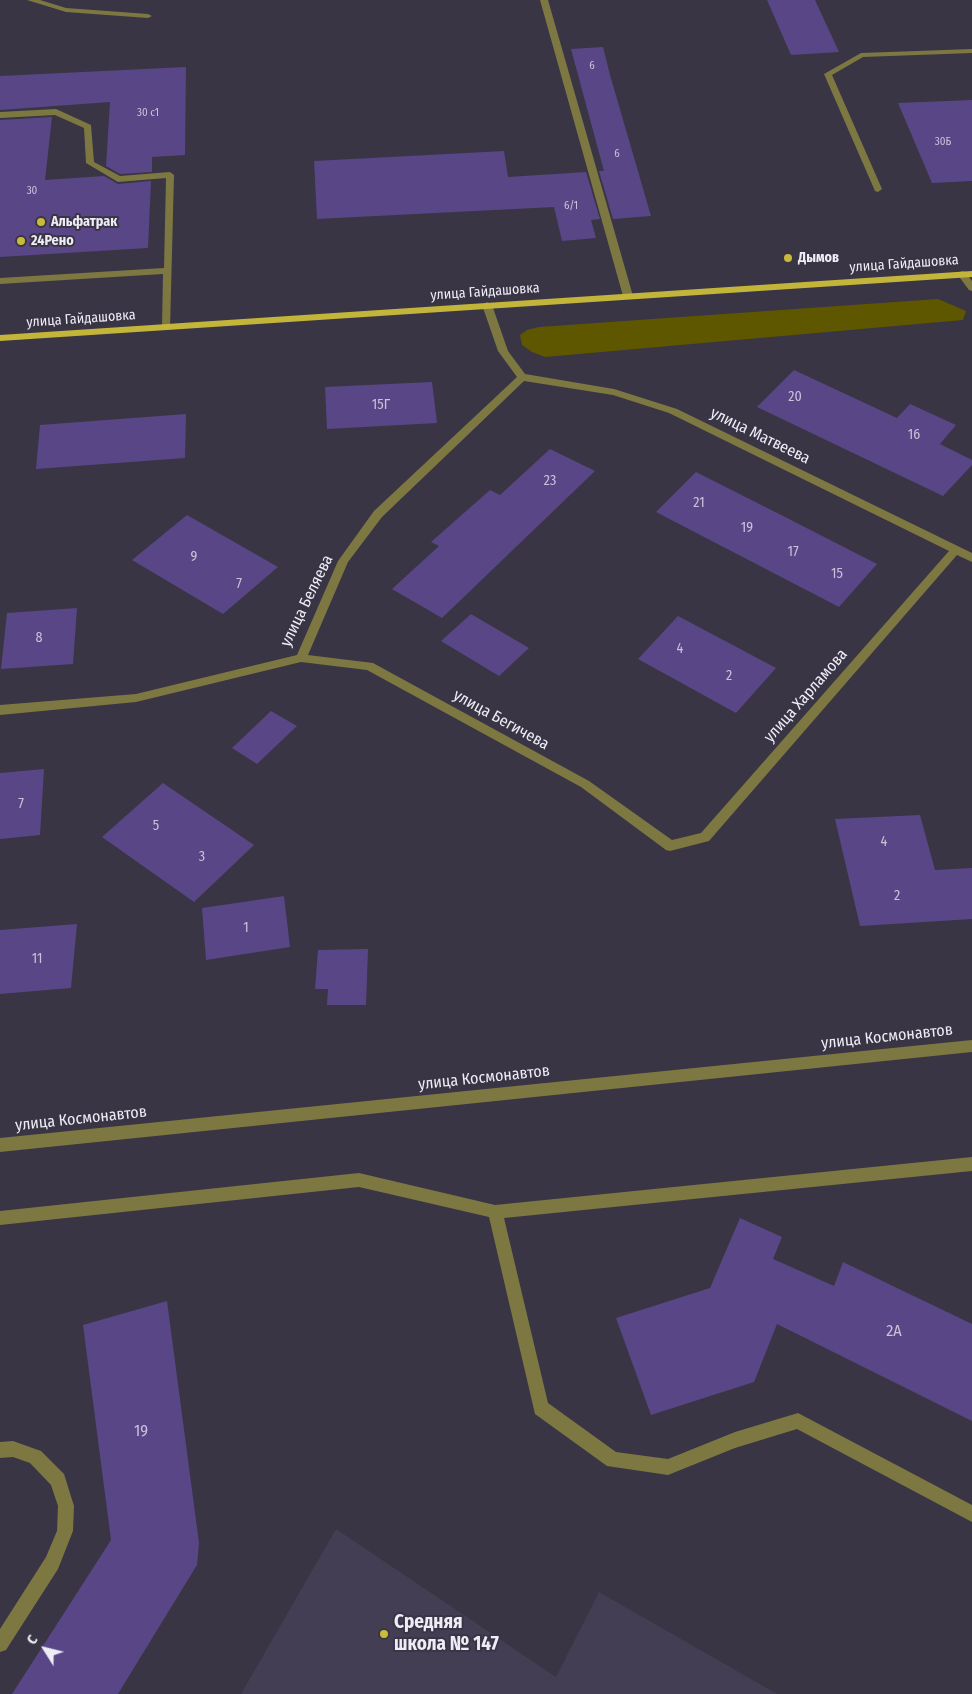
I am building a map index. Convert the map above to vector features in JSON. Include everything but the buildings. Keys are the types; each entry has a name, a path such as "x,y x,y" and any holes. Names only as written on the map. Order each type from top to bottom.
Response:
{"main road":[{"name":"улица Гайдашовка","path":"0,338 967,274"}],"street":[{"path":"31,0 66,10 148,16"},
{"path":"544,0 628,296"},
{"path":"878,189 828,74 861,55 972,51"},
{"path":"0,115 56,112 88,127 90,163 118,179 170,175 167,327"},
{"path":"0,282 168,272"},
{"path":"967,274 972,288"},
{"path":"487,305 503,352 522,377"},
{"name":"улица Матвеева","path":"522,377 614,392 673,411 972,558"},
{"name":"улица Беляева","path":"0,710 136,698 301,658 343,560 378,514 522,377"},
{"name":"улица Харламова","path":"670,846 705,837 956,550"},
{"name":"улица Бегичева","path":"301,658 369,666 585,784 670,846"},
{"name":"улица Космонавтов","path":"0,1145 972,1046"},
{"path":"0,1218 359,1180 495,1212 972,1164"},
{"path":"495,1212 541,1408 613,1460 668,1468 735,1440 798,1421 972,1514"},
{"path":"0,1450 13,1449 35,1457 58,1480 66,1506 65,1531 52,1563 0,1644"}],"shaded area":[{"path":"938,299 966,311 963,320 545,357 532,352 522,345 520,335 527,330 539,327"},
{"name":"Средняя школа № 147","path":"336,1529 556,1677 599,1592 777,1694 241,1694"}],"place":[{"name":"Альфатрак","path":"41,222"},
{"name":"24Рено","path":"21,241"},
{"name":"Дымов","path":"788,258"},
{"name":"Средняя школа № 147","path":"384,1634"}]}
